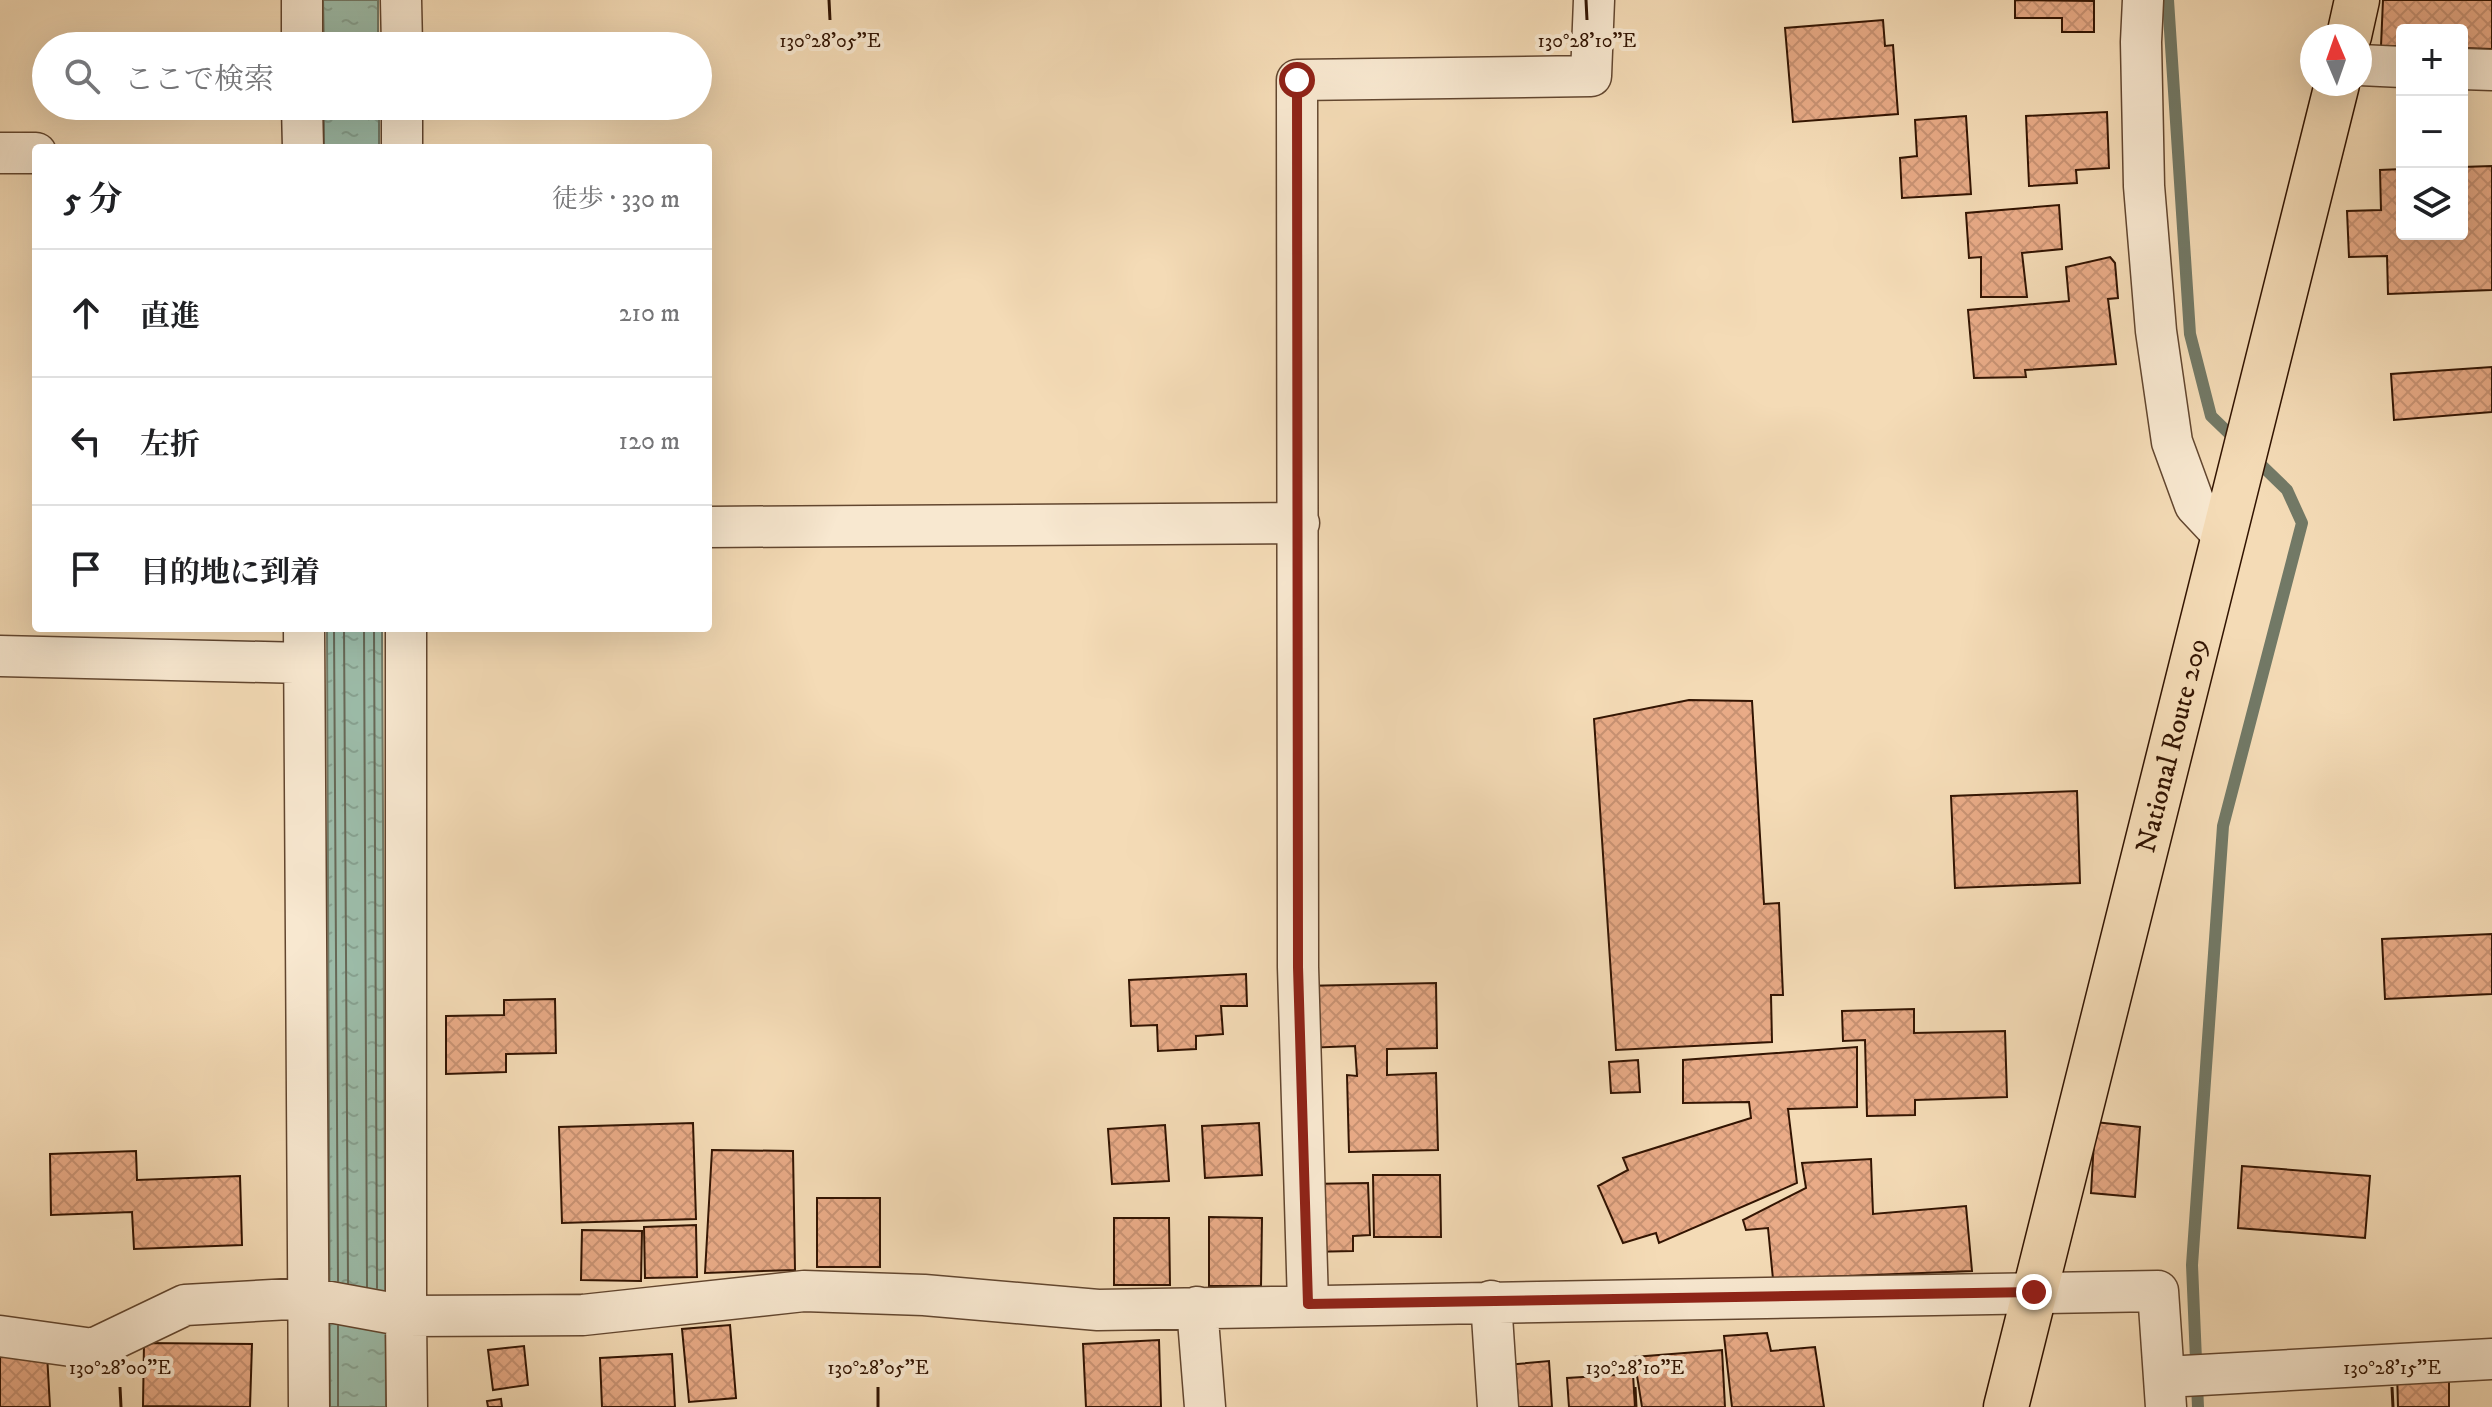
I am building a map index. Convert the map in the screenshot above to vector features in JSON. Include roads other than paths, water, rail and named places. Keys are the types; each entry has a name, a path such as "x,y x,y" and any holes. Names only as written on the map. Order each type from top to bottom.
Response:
{"highway":[{"path":"2352,24 2357,0"},
{"name":"National Route 209","path":"2006,1407 2334,96"}],"street":[{"path":"302,0 302,32"},
{"path":"401,0 402,32"},
{"path":"1308,1304 1298,967 1297,80 1591,76 1594,0"},
{"path":"2143,0 2144,186 2156,331 2172,442 2195,505 2230,517"},
{"path":"2372,66 2396,67"},
{"path":"2468,69 2492,70"},
{"path":"302,120 303,144"},
{"path":"402,120 402,144"},
{"path":"0,153 32,153"},
{"path":"712,527 1299,523"},
{"path":"406,632 407,1407"},
{"path":"0,656 304,646 309,1407"},
{"path":"0,1336 93,1349 185,1305 308,1298 406,1316 583,1315 804,1291 924,1295 1098,1310 2158,1291 2170,1387 2217,1374 2492,1359"},
{"path":"1491,1301 1498,1407"},
{"path":"1197,1307 1205,1407"}],"water":[{"path":"323,0 378,0 378,32 324,32"},
{"path":"324,120 379,120 379,144 324,144"},
{"path":"327,632 382,632 386,1407 330,1407"}],"waterway":[{"path":"2168,0 2190,334 2211,416 2238,442"},
{"path":"2198,1407 2192,1265 2223,826 2302,523 2287,490 2254,458"}]}
